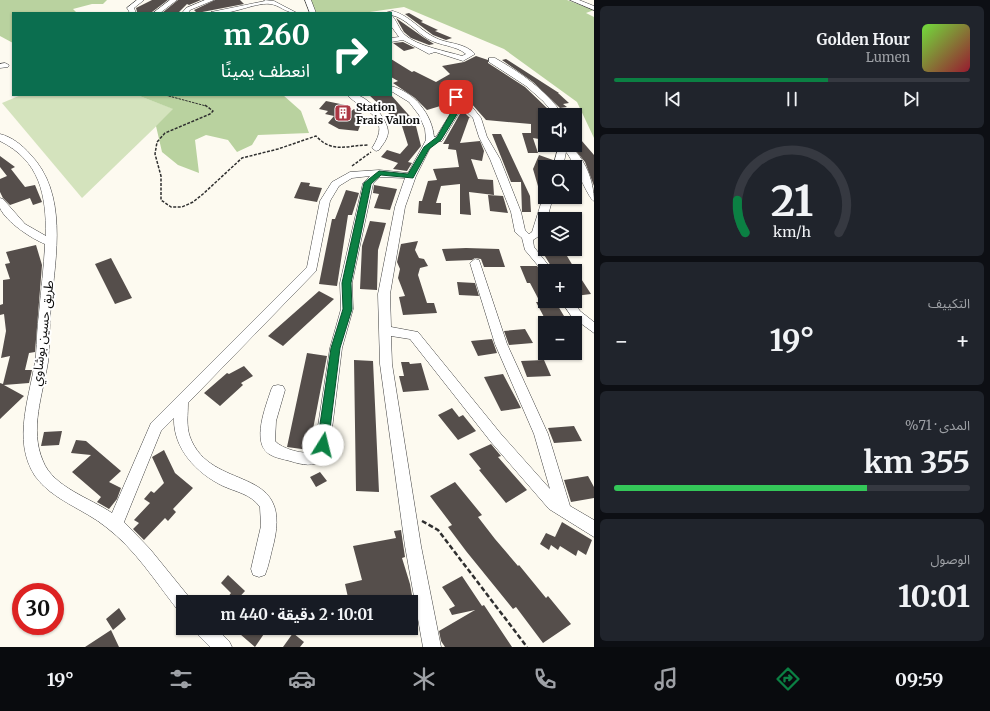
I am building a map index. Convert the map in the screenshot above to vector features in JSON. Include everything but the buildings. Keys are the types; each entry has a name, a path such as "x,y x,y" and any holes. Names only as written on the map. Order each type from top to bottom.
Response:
{"street":[{"path":"132,12 130,8 141,0"},
{"path":"157,12 174,0"},
{"path":"186,12 188,9 211,0"},
{"path":"308,0 314,12"},
{"path":"573,0 594,8"},
{"path":"214,12 269,1 291,11"},
{"path":"277,12 291,11"},
{"path":"392,14 403,18 431,38 463,49 471,54 463,59 404,38 395,28 392,20"},
{"path":"392,40 404,38"},
{"path":"426,47 440,58"},
{"path":"492,60 543,96 553,108"},
{"path":"392,89 412,100 423,115 429,129 432,142"},
{"path":"432,647 408,514 386,364 384,294 400,207 411,176 432,142 456,111 451,100 459,95 477,118 483,136 495,159 516,212 520,232 527,237 533,237 537,234 546,204"},
{"path":"353,96 372,107 381,121 384,134 383,140 376,148"},
{"name":"طريق حسين بوشاوي","path":"0,137 21,150 34,163 44,183 50,200 52,258 45,307 41,363 31,410 30,433 36,463 44,476 62,491 115,524 138,547 177,595"},
{"path":"572,152 578,162 594,198"},
{"path":"115,524 156,427 312,268 325,201 335,184 350,175 379,173 411,176"},
{"path":"278,390 268,426 267,440 273,448 306,460 313,460 320,456 323,445 336,348 347,309 346,283 368,183 379,173"},
{"path":"0,201 22,228 44,240 51,242"},
{"path":"527,237 529,248 542,264"},
{"path":"475,263 501,344 541,434 564,510"},
{"path":"572,308 576,314 594,328"},
{"path":"386,331 414,335 496,438 554,504 594,529"},
{"path":"181,400 182,436 195,458 222,479 252,490 264,500 269,511 268,529 259,569"},
{"path":"211,635 223,647"}],"path":[{"path":"169,96 205,105 213,110 210,114 165,132 157,142 155,154 161,176 161,200 171,208 180,209 194,202 241,159 253,153 277,149 316,136 325,146 334,148 362,144 372,145 376,148 349,169 350,175"},
{"path":"408,514 438,530 527,647"}],"green space":[{"path":"0,0 107,0 103,4 92,4 73,9 76,12 12,12 12,42 0,36"},
{"path":"308,0 567,0 594,10 586,13 594,17 594,138 582,113 582,108 580,108 577,102 504,49 404,7 370,12 313,12"},
{"path":"19,96 140,96 174,109 82,198 2,103"},
{"path":"140,96 284,96 301,111 309,133 258,135 252,145 237,152 228,140 206,135 195,140 199,173 178,165 162,152 156,126 173,109"}],"place":[{"name":"Station Frais Vallon","path":"343,113"}],"route":[{"path":"323,445 336,348 347,309 346,283 368,183 379,173 411,176 427,148 439,139 452,119 456,111 451,100 453,97 456,97"}]}
